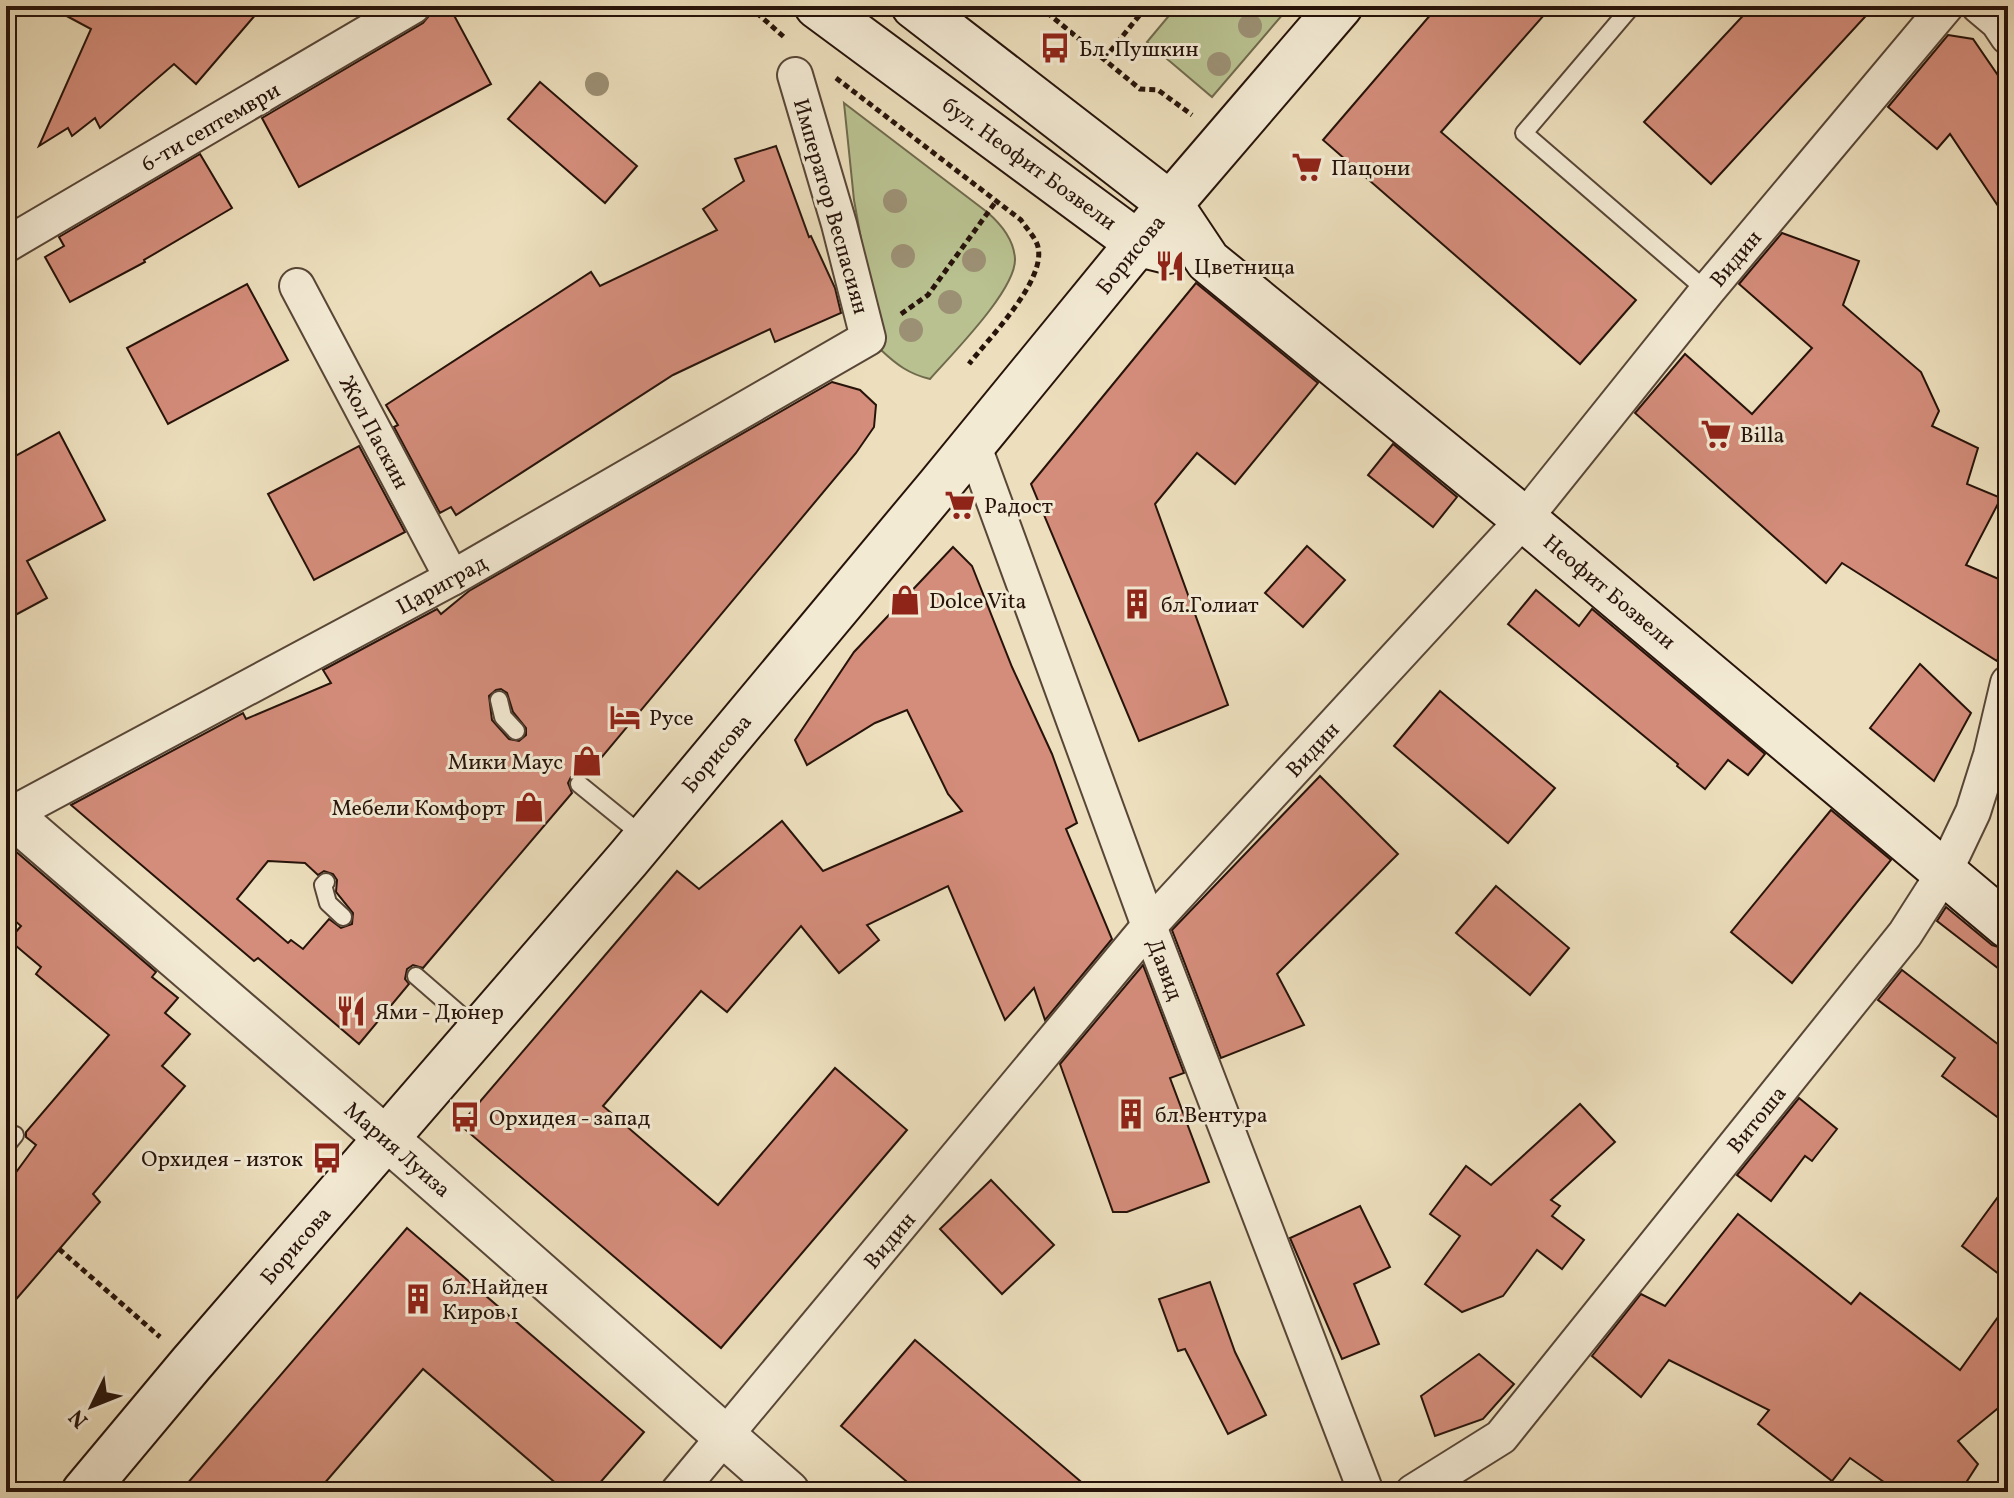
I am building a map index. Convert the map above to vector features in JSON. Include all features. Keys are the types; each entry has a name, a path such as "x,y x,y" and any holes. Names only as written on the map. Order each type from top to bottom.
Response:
{"main road":[{"name":"бул. Неофит Бозвели","path":"817,6 1139,244 1208,261"},
{"path":"914,6 1170,204 1208,261"},
{"name":"Борисова","path":"84,1492 645,838 1170,204 1340,6"},
{"name":"Неофит Бозвели","path":"1208,261 1524,519 2008,926"}],"street":[{"name":"6-ти септември","path":"6,245 413,6"},
{"name":"Видин","path":"678,1492 1149,926 1524,519 1707,291 1946,6"},
{"name":"Император Веспасиян","path":"795,75 839,224 868,338"},
{"name":"Жол Паскин","path":"297,286 452,578"},
{"name":"Цариград","path":"7,814 452,578 868,338"},
{"name":"Давид","path":"973,444 1149,926 1366,1492"},
{"name":"Витоша","path":"1413,1492 1501,1437 1905,934 1944,873 1973,812 1991,755 2008,683"},
{"name":"Мария Луиза","path":"7,814 387,1139 788,1492"}],"lane":[{"path":"1632,6 1524,133 1707,291"},
{"path":"499,700 503,717 516,731"},
{"path":"579,784 645,838"},
{"path":"326,882 323,893 328,903 343,917"},
{"path":"416,976 479,1030"}],"path":[{"path":"749,6 786,39"},
{"path":"1039,6 1140,89 1158,90 1222,143"},
{"path":"1104,59 1147,6"},
{"path":"830,73 997,200 1021,220 1038,246 1037,265 1028,288 969,364"},
{"path":"868,338 928,295 997,200"},
{"path":"59,1249 191,1364"}],"green space":[{"path":"1177,6 1290,6 1212,97 1147,42"},
{"path":"844,103 987,212 1002,227 1012,245 1015,259 1013,272 1005,287 981,321 930,379 904,368 881,350 854,200"}],"building":[{"path":"48,6 263,6 196,84 174,64 100,128 95,118 72,136 68,128 39,146 91,29"},
{"path":"442,6 449,6 491,84 299,187 262,118 423,23"},
{"path":"1438,6 1552,6 1441,132 1636,300 1580,364 1323,140"},
{"path":"1752,6 1875,6 1711,184 1644,122"},
{"path":"1948,35 1973,39 2008,90 2008,221 1950,134 1937,149 1888,107"},
{"path":"540,82 637,166 605,203 508,119"},
{"path":"776,146 809,237 835,288 841,313 775,342 770,329 673,375 456,515 451,507 440,513 394,427 398,425 386,405 591,272 600,286 717,230 703,209 744,181 735,159"},
{"path":"200,154 232,208 145,262 70,302 45,257 64,246 59,237"},
{"path":"1782,233 1859,261 1843,305 1921,372 1939,411 1932,426 1978,448 1967,484 2001,498 1966,565 2008,583 2008,635 1997,661 1842,563 1826,583 1635,413 1685,354 1752,414 1812,348 1739,284"},
{"name":"бл.Голиат","path":"1196,283 1318,383 1235,484 1197,453 1155,504 1228,705 1139,741 1031,484"},
{"path":"247,284 288,360 168,424 127,348"},
{"path":"832,382 860,390 876,405 874,427 856,453 586,776 580,773 571,777 568,783 572,793 423,968 413,965 407,969 405,979 409,984 359,1044 258,958 254,961 71,805 243,713 246,719 331,683 323,670 437,609 441,614 469,591","holes":["501,689 507,693 513,712 526,728 526,735 519,741 509,739 492,720 489,696","268,861 305,863 318,875 324,871 333,874 337,880 336,892 353,913 352,924 341,928 329,919 303,949 291,940 288,943 237,899"]},
{"path":"59,432 105,520 27,561 47,598 6,620 6,461"},
{"path":"1393,444 1457,497 1433,527 1368,475"},
{"path":"359,446 405,532 314,580 268,494"},
{"path":"1307,546 1345,580 1303,627 1265,593"},
{"path":"953,547 972,566 1012,667 1052,754 1077,823 1066,829 1112,939 1045,1020 1034,988 1005,1020 948,886 867,925 879,940 839,973 801,926 727,1012 701,991 603,1106 718,1205 835,1068 907,1130 721,1348 460,1125 677,871 699,889 782,821 823,871 962,811 948,794 907,710 875,723 807,765 795,740 854,652"},
{"path":"1536,590 1579,626 1592,609 1765,754 1748,775 1728,760 1705,789 1508,624"},
{"path":"1920,664 1971,713 1934,781 1870,728"},
{"path":"1440,691 1555,788 1508,843 1394,746"},
{"path":"1320,776 1398,854 1277,974 1304,1025 1221,1058 1172,930"},
{"path":"1831,810 1891,860 1792,983 1731,932"},
{"path":"6,843 156,972 152,977 178,998 165,1013 190,1034 162,1066 185,1086 93,1194 100,1202 6,1311 6,1186 36,1145 26,1137 26,1132 109,1035 36,974 41,967 9,940 21,926 6,913"},
{"path":"1496,886 1569,948 1530,995 1456,933"},
{"path":"1946,907 1992,945 2008,950 2008,976 1937,921"},
{"name":"бл.Вентура","path":"1143,965 1184,1073 1170,1078 1209,1182 1127,1212 1113,1212 1060,1064"},
{"path":"1902,970 2008,1052 2008,1125 1942,1076 1955,1058 1878,1000"},
{"path":"1799,1098 1837,1129 1812,1161 1805,1156 1771,1201 1737,1175"},
{"path":"1580,1104 1615,1142 1551,1200 1560,1206 1552,1216 1584,1240 1562,1269 1537,1250 1503,1296 1462,1312 1425,1284 1460,1236 1430,1214 1466,1166 1491,1185"},
{"path":"991,1180 1054,1245 1002,1294 940,1229"},
{"path":"2008,1183 2008,1281 1962,1246"},
{"path":"1360,1206 1390,1267 1354,1284 1379,1344 1342,1359 1290,1238"},
{"path":"1738,1214 1851,1304 1860,1293 1960,1370 2008,1303 2008,1400 1958,1441 1978,1464 1960,1492 1898,1492 1850,1458 1832,1481 1758,1424 1769,1410 1669,1360 1641,1397 1592,1356 1641,1294 1665,1306"},
{"name":"бл.Найден Киров 1","path":"407,1228 644,1432 592,1492 566,1492 423,1369 317,1492 180,1492"},
{"path":"1210,1282 1235,1352 1266,1415 1228,1434 1185,1349 1178,1351 1159,1299"},
{"path":"915,1340 1093,1492 919,1492 841,1426"},
{"path":"1479,1354 1514,1384 1483,1419 1435,1436 1421,1396"}],"place":[{"name":"Бл. Пушкин","path":"1055,48"},
{"name":"Пацони","path":"1307,167"},
{"name":"Цветница","path":"1170,266"},
{"name":"Billa","path":"1716,434"},
{"name":"Радост","path":"960,505"},
{"name":"Dolce Vita","path":"905,600"},
{"name":"бл.Голиат","path":"1137,604"},
{"name":"Русе","path":"625,717"},
{"name":"Мики Маус","path":"587,761"},
{"name":"Мебели Комфорт","path":"529,807"},
{"name":"Ями - Дюнер","path":"351,1011"},
{"name":"бл.Вентура","path":"1131,1114"},
{"name":"Орхидея - запад","path":"465,1117"},
{"name":"Орхидея - изток","path":"327,1158"},
{"name":"бл.Найден Киров 1","path":"418,1299"}]}
